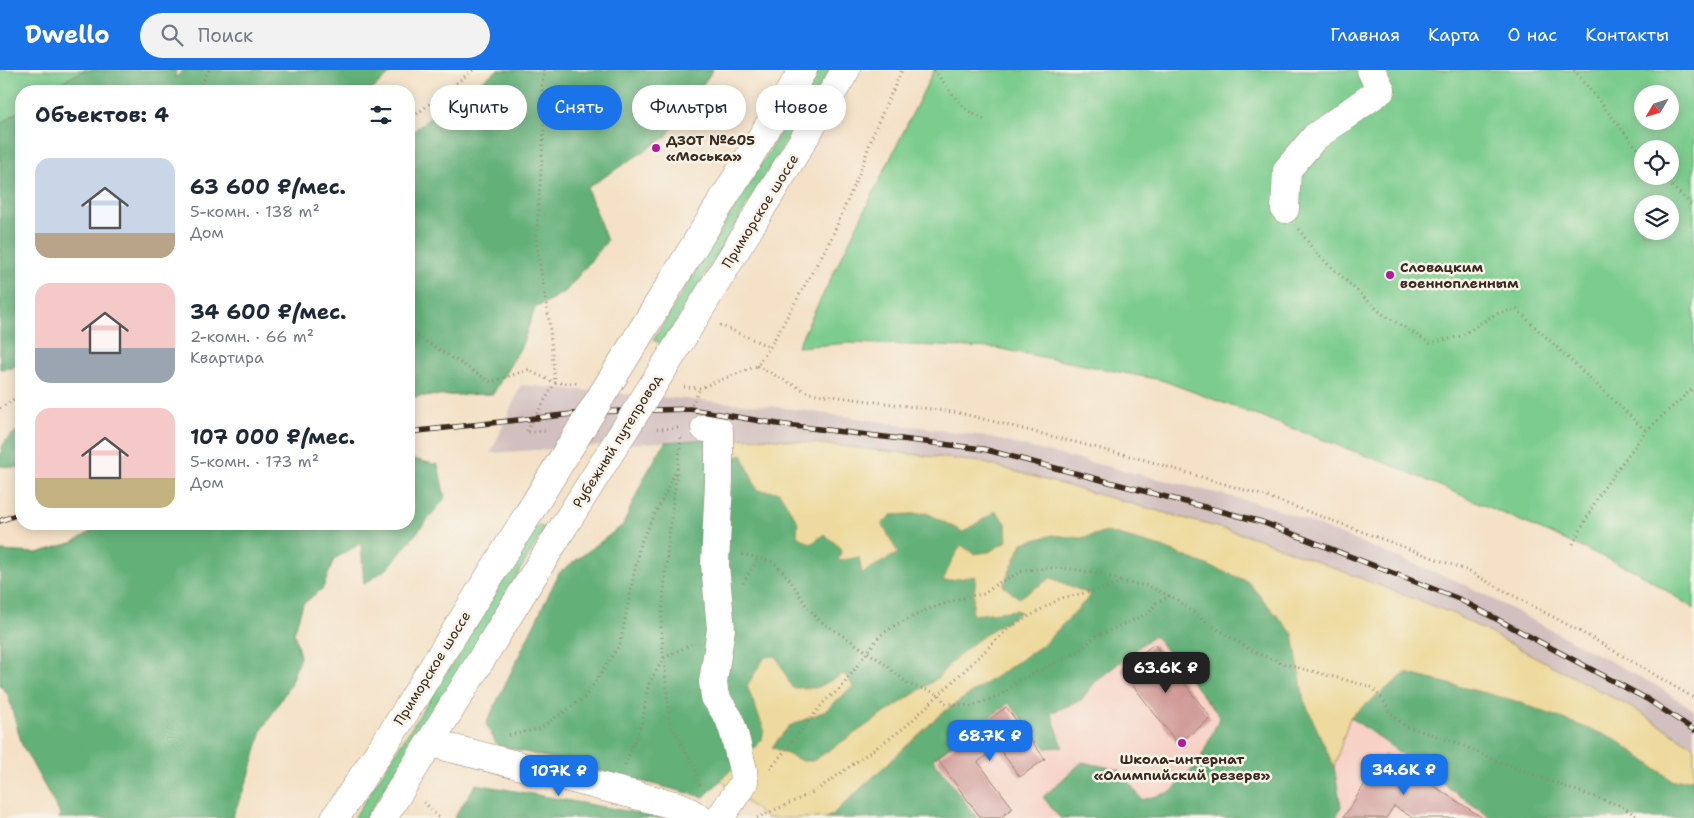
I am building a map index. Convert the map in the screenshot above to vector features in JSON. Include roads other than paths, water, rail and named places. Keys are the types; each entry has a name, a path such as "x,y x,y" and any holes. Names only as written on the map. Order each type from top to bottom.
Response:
{"main road":[{"name":"Приморское шоссе","path":"335,818 399,722 528,516 803,70"},
{"name":"Приморское шоссе","path":"673,353 846,70"},
{"path":"1286,209 1287,170 1315,137 1381,90 1371,70"},
{"name":"Рубежный путепровод","path":"431,743 562,529 673,353"},
{"path":"705,428 719,430 719,481 715,565 721,628 713,682 715,697 729,718 734,733 744,782 720,818"},
{"path":"383,818 431,743 682,807 700,805"}],"railway":[{"path":"415,431 591,412 690,409 778,424 983,449 1262,522 1459,599 1647,699 1694,730"},
{"path":"0,521 15,515"}],"place":[{"name":"ДЗОТ №605 «Моська»","path":"656,148"},
{"name":"Словацким военнопленным","path":"1390,275"},
{"name":"Школа-интернат «Олимпийский резерв»","path":"1182,743"}]}
